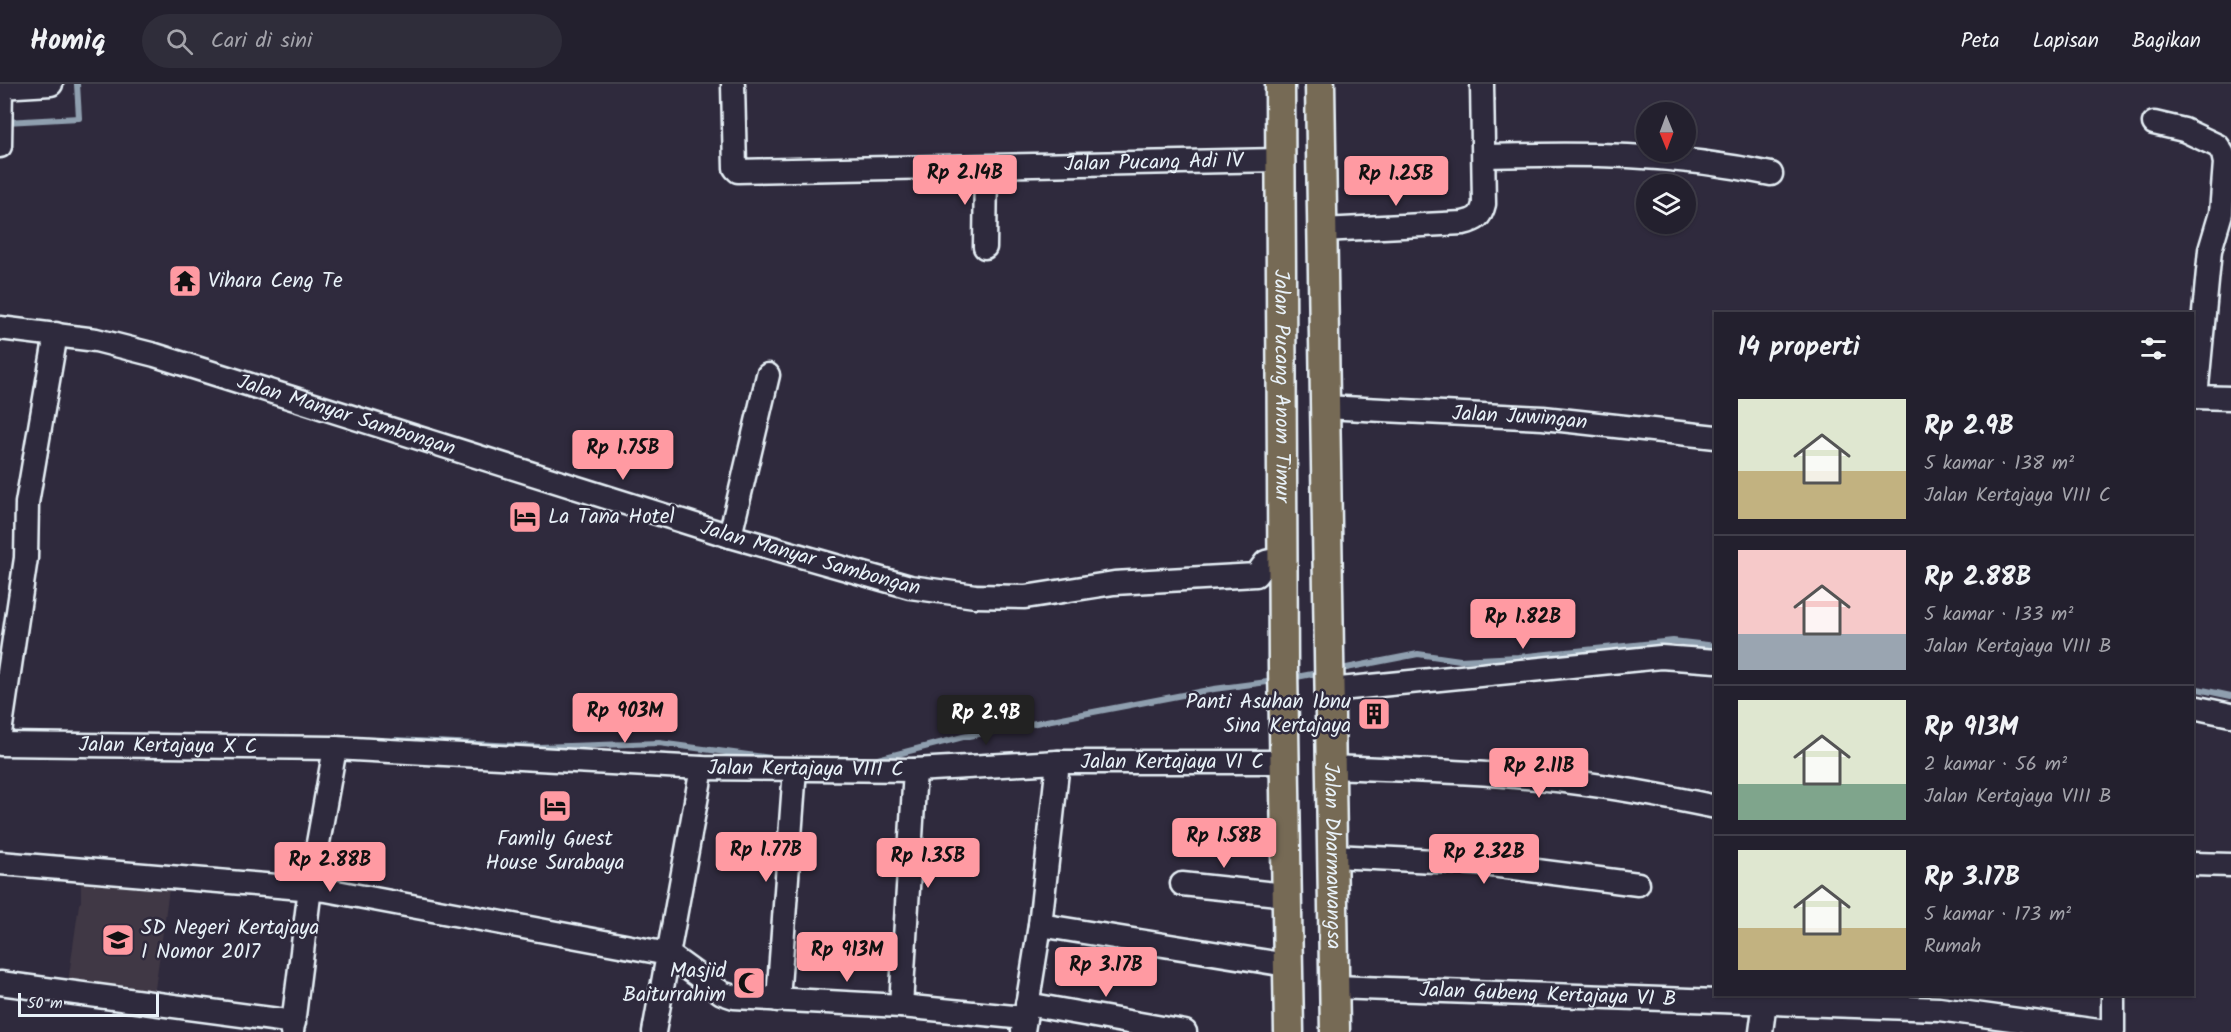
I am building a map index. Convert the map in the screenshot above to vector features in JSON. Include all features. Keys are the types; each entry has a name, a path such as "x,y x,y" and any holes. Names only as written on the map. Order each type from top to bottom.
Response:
{"main road":[{"name":"Jalan Pucang Anom Timur","path":"1280,84 1285,762"},
{"name":"Jalan Pucang Anom Timur","path":"1320,84 1330,677"},
{"name":"Jalan Dharmawangsa","path":"1330,677 1335,1032"},
{"path":"1285,762 1289,1032"}],"street":[{"path":"1,137 1,90 51,84"},
{"name":"Jalan Pucang Adi IV","path":"733,84 735,168 738,171 1280,160"},
{"path":"1322,230 1471,221 1482,214 1484,204 1482,84"},
{"path":"2154,123 2184,130 2218,146 2223,154 2225,163 2221,213 2210,250 2194,397 2231,398"},
{"path":"1484,156 1566,153 1632,154 1689,160 1771,174"},
{"path":"985,247 986,167"},
{"name":"Jalan Manyar Sambongan","path":"0,328 96,340 155,356 730,536 910,587 975,596 1024,597 1114,583 1256,574 1266,562 1283,558"},
{"path":"0,734 26,558 27,503 56,334"},
{"path":"730,536 768,375"},
{"name":"Jalan Juwingan","path":"1324,406 1543,418 1714,437"},
{"path":"1256,574 1267,587 1283,590"},
{"path":"1330,677 1661,657 1714,661"},
{"path":"2194,707 2231,715"},
{"name":"Jalan Kertajaya X C","path":"0,744 335,748"},
{"path":"0,983 293,1027 310,888 335,748"},
{"name":"Jalan Kertajaya VIII C","path":"335,748 702,768 915,770 1058,762"},
{"path":"1025,1018 1040,925 1058,762"},
{"name":"Jalan Kertajaya VI C","path":"1058,762 1285,762"},
{"path":"1331,767 1476,774 1571,782 1654,794 1714,807"},
{"path":"654,1032 702,768"},
{"path":"778,1000 795,769"},
{"path":"901,1006 915,770"},
{"path":"1333,856 1476,863 1638,884"},
{"path":"0,863 310,888 668,954 728,996 901,1006 1185,1032"},
{"path":"2194,864 2231,865"},
{"path":"1182,884 1286,895"},
{"path":"1040,925 1287,965"},
{"name":"Jalan Gubeng Kertajaya VI B","path":"1334,987 1765,998 1940,1009 2106,1032"},
{"path":"2113,996 2113,1032"},
{"path":"1761,1032 1765,998"}],"shaded area":[{"name":"SD Negeri Kertajaya I Nomor 2017","path":"81,879 170,882 154,996 67,990 81,902"}],"waterway":[{"path":"6,122 79,118 77,84"},
{"path":"1336,670 1418,654 1460,660 1518,657 1673,641 1714,646"},
{"path":"1291,678 1323,672"},
{"path":"874,760 963,737 1214,689 1275,681"},
{"path":"2194,688 2231,696"},
{"path":"395,740 539,747 659,743 771,758"}],"place":[{"name":"Vihara Ceng Te","path":"185,281"},
{"name":"La Tana Hotel","path":"525,517"},
{"name":"Panti Asuhan Ibnu Sina Kertajaya","path":"1374,714"},
{"name":"Family Guest House Surabaya","path":"555,806"},
{"name":"SD Negeri Kertajaya I Nomor 2017","path":"118,940"},
{"name":"Masjid Baiturrahim","path":"749,983"}]}
